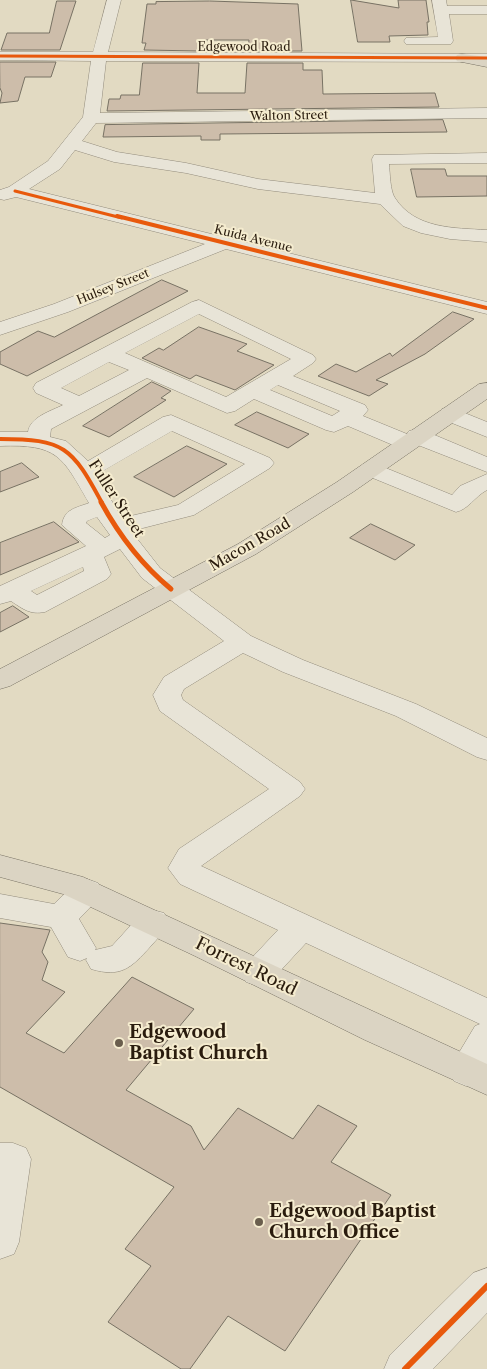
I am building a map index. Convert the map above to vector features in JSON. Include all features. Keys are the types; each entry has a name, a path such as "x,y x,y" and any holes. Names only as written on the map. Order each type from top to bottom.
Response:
{"main road":[{"path":"456,58 487,60"},
{"name":"Macon Road","path":"0,680 247,549 371,469 487,389"},
{"name":"Forrest Road","path":"0,866 72,885 87,891 477,1076"}],"street":[{"path":"7,194 54,165 91,118 99,57 114,0"},
{"path":"456,58 446,41 440,5 487,10"},
{"path":"408,41 462,41"},
{"name":"Edgewood Road","path":"0,56 456,58"},
{"path":"378,58 381,74"},
{"name":"Walton Street","path":"91,118 487,113"},
{"path":"71,144 114,157 186,168 258,184 385,199"},
{"path":"487,158 380,159 385,199 409,222 428,229 450,233 487,236"},
{"name":"Kuida Avenue","path":"7,194 224,243 487,308"},
{"name":"Hulsey Street","path":"0,329 61,308 224,243"},
{"path":"80,405 44,388 198,306 306,359 227,406 108,354"},
{"path":"38,441 40,427 43,424 146,370"},
{"path":"253,391 334,425 357,410 277,377"},
{"path":"450,414 487,430"},
{"path":"346,417 487,466"},
{"path":"84,473 171,422 262,463 186,510 108,542 74,525 76,517 103,506"},
{"name":"Fuller Street","path":"0,439 27,438 58,446 76,462 103,506 108,542 242,642 293,666 406,710 487,750"},
{"path":"371,469 456,505 468,490 487,481"},
{"path":"6,593 36,606 98,574 108,542"},
{"path":"242,642 174,683 167,695 170,705 290,789 190,857 184,868 191,876 487,1014"},
{"path":"62,917 87,891"},
{"path":"0,906 62,917 91,954 121,958 152,922"},
{"path":"258,973 300,927"},
{"path":"477,1076 487,1036"},
{"path":"0,1159 13,1159 0,1242"},
{"path":"405,1369 487,1286"}],"building":[{"path":"351,0 399,8 398,0 426,0 429,22 427,22 428,35 389,36 390,42 358,42"},
{"path":"57,1 76,1 60,50 1,50 7,33 49,33"},
{"path":"210,1 298,4 302,51 248,51 249,40 200,40 200,51 144,50 146,43 142,43 147,4 156,4 156,2"},
{"path":"0,62 56,62 51,77 25,77 18,101 0,103 2,93 0,88"},
{"path":"143,63 199,63 197,93 245,93 247,63 303,63 303,70 322,70 323,94 435,93 439,107 107,111 109,99 120,99 121,95 139,95"},
{"path":"443,120 447,132 220,134 220,140 201,140 201,136 103,137 105,125"},
{"path":"411,169 445,169 447,176 487,176 487,196 417,197"},
{"path":"162,280 188,291 27,376 0,364 0,352 38,331 54,337"},
{"path":"453,312 474,319 425,354 376,380 388,384 369,396 318,376 336,364 356,372 390,353 392,356"},
{"path":"199,327 247,344 237,351 274,365 235,390 196,375 190,379 142,358 159,348 163,350"},
{"path":"152,382 171,391 161,398 166,400 109,437 83,426"},
{"path":"257,412 309,434 288,448 235,425"},
{"path":"187,446 227,464 174,497 134,477"},
{"path":"22,463 39,477 0,492 0,472"},
{"path":"54,522 79,542 0,575 0,543"},
{"path":"371,524 415,545 395,560 350,538"},
{"path":"13,606 29,617 0,632 0,613"},
{"name":"Edgewood Baptist Church Office","path":"0,923 50,930 42,952 48,962 42,980 65,992 26,1033 64,1053 132,977 194,1009 126,1090 191,1126 204,1150 238,1108 293,1139 318,1105 357,1126 331,1162 391,1195 285,1351 228,1316 190,1369 181,1369 108,1322 151,1266 125,1249 174,1187 0,1087"}],"cycle path":[{"path":"0,56 487,58"},
{"path":"15,191 487,308"},
{"path":"0,439 43,441 66,450 82,468 113,523 126,541 147,567 171,589"},
{"path":"405,1369 487,1286"}],"place":[{"name":"Edgewood Baptist Church","path":"119,1043"},
{"name":"Edgewood Baptist Church Office","path":"259,1222"}]}
